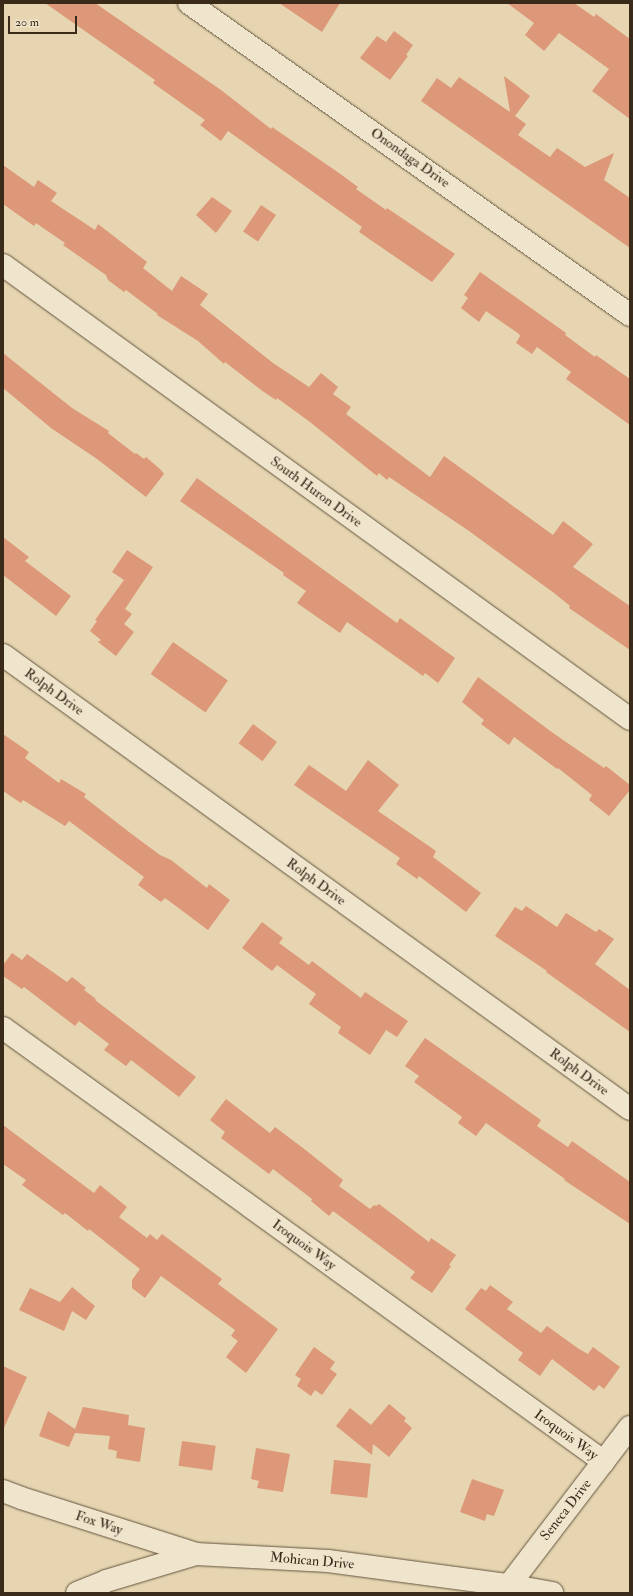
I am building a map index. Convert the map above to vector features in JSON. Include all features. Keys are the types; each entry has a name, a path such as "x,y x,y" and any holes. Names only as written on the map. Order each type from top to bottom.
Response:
{"street":[{"name":"Onondaga Drive","path":"189,3 630,315"},
{"name":"South Huron Drive","path":"3,265 630,719"},
{"name":"Rolph Drive","path":"3,655 630,1109"},
{"name":"Iroquois Way","path":"3,1028 604,1462"},
{"name":"Seneca Drive","path":"505,1589 630,1427"},
{"name":"Fox Way","path":"3,1491 196,1554"},
{"name":"Mohican Drive","path":"77,1593 106,1581 196,1554 328,1561 505,1589 552,1593"}],"building":[{"path":"45,3 95,3 221,90 271,129 272,127 339,173 358,187 356,189 386,210 387,208 455,254 432,282 359,232 362,227 228,131 221,141 200,125 205,120 153,83 155,80"},
{"path":"279,3 340,3 322,32"},
{"path":"507,3 574,3 594,17 596,14 630,39 630,119 592,91 609,69 559,33 544,51 525,35 534,23"},
{"path":"394,31 413,45 406,55 408,56 390,80 360,58 377,36 386,42"},
{"path":"504,76 530,96 515,116 526,124 518,135 550,157 557,148 585,167 614,153 604,180 630,198 630,248 421,101 437,78 451,88 459,77 510,112"},
{"path":"3,165 34,187 38,180 57,193 51,201 95,230 98,224 147,262 143,268 172,291 181,276 208,294 200,305 273,363 309,387 321,373 338,387 333,394 351,407 346,414 430,477 444,456 553,535 563,521 593,544 573,567 630,606 630,650 569,608 570,606 554,593 469,531 389,477 387,480 379,473 377,476 310,422 277,398 276,400 261,390 225,362 224,364 198,341 157,315 158,314 126,290 124,292 108,280 106,275 63,245 65,243 36,223 34,226 3,204"},
{"path":"212,197 232,211 216,233 196,215"},
{"path":"261,205 276,215 258,242 243,232"},
{"path":"480,272 566,333 565,335 595,357 596,355 630,379 630,425 566,379 571,372 537,347 532,354 516,343 520,336 519,334 486,311 479,322 461,308 468,298 464,295"},
{"path":"3,353 72,408 109,431 108,433 135,454 136,453 144,459 146,457 161,470 164,474 146,497 97,459 51,428 3,388"},
{"path":"197,478 397,623 400,618 455,658 438,683 425,673 423,676 347,622 340,633 297,603 306,591 283,575 284,573 180,501"},
{"path":"3,537 29,557 25,561 71,596 56,616 3,575"},
{"path":"127,550 153,567 125,609 132,614 124,624 134,632 116,656 98,642 101,640 90,631 97,621 95,620 124,580 112,572"},
{"path":"173,642 228,680 206,712 151,674"},
{"path":"478,677 553,733 604,768 606,766 630,785 630,790 609,816 589,800 592,795 558,768 557,769 514,737 509,745 481,724 484,720 462,702"},
{"path":"253,724 277,742 263,761 239,743"},
{"path":"3,734 29,752 25,758 59,783 61,779 86,794 84,797 160,855 171,860 207,888 209,884 230,900 208,930 165,898 161,902 138,885 144,877 69,821 65,826 23,800 21,803 3,791"},
{"path":"368,760 399,785 378,811 436,851 433,857 481,893 466,912 419,876 417,879 396,864 400,858 294,785 309,765 346,791"},
{"path":"526,906 557,927 566,913 596,932 599,929 614,939 595,964 630,990 630,1032 546,972 547,971 495,936 515,907 522,911"},
{"path":"262,922 283,938 279,943 309,965 312,961 361,998 365,992 408,1021 397,1037 386,1030 370,1055 338,1033 341,1027 309,1004 316,994 277,965 272,971 242,948"},
{"path":"12,953 22,960 27,954 67,982 72,977 86,988 84,990 96,999 95,1000 196,1077 179,1097 131,1060 126,1066 104,1050 109,1044 79,1021 75,1026 24,987 22,989 3,976 3,965"},
{"path":"425,1038 541,1120 537,1126 568,1147 572,1141 630,1182 630,1224 564,1180 565,1179 486,1123 476,1136 458,1123 462,1117 414,1082 419,1076 405,1066"},
{"path":"226,1099 270,1133 275,1127 303,1148 343,1180 339,1186 370,1209 374,1205 376,1206 379,1204 429,1242 431,1238 456,1255 449,1265 451,1266 432,1293 410,1278 415,1272 333,1211 329,1216 311,1201 312,1199 273,1169 269,1174 221,1138 225,1132 210,1120"},
{"path":"3,1125 94,1193 100,1185 127,1207 119,1217 147,1238 150,1234 157,1240 162,1234 222,1279 218,1284 278,1329 246,1373 226,1357 238,1341 231,1336 235,1330 161,1276 145,1298 132,1288 132,1280 140,1269 89,1229 88,1231 65,1213 63,1215 22,1185 26,1180 3,1164"},
{"path":"490,1285 513,1302 507,1309 541,1333 547,1326 579,1349 588,1354 593,1347 620,1367 604,1389 599,1385 594,1391 552,1359 540,1376 518,1360 523,1353 465,1309 481,1288 486,1291"},
{"path":"72,1287 95,1306 86,1320 72,1311 64,1331 19,1310 30,1288 60,1302"},
{"path":"314,1347 335,1362 330,1369 337,1374 322,1395 315,1390 311,1396 297,1386 301,1379 295,1375"},
{"path":"3,1366 27,1377 3,1430"},
{"path":"389,1404 406,1418 404,1421 412,1428 389,1457 373,1444 372,1455 336,1426 350,1408 371,1425"},
{"path":"83,1407 129,1415 128,1425 145,1428 140,1462 116,1458 117,1451 108,1449 110,1436 75,1433 69,1447 39,1436 48,1411 75,1429"},
{"path":"182,1441 216,1446 212,1470 179,1466"},
{"path":"256,1448 290,1454 283,1492 257,1488 259,1481 251,1479"},
{"path":"334,1460 371,1464 367,1498 330,1494"},
{"path":"472,1479 504,1490 494,1516 487,1514 485,1521 460,1512"}]}
